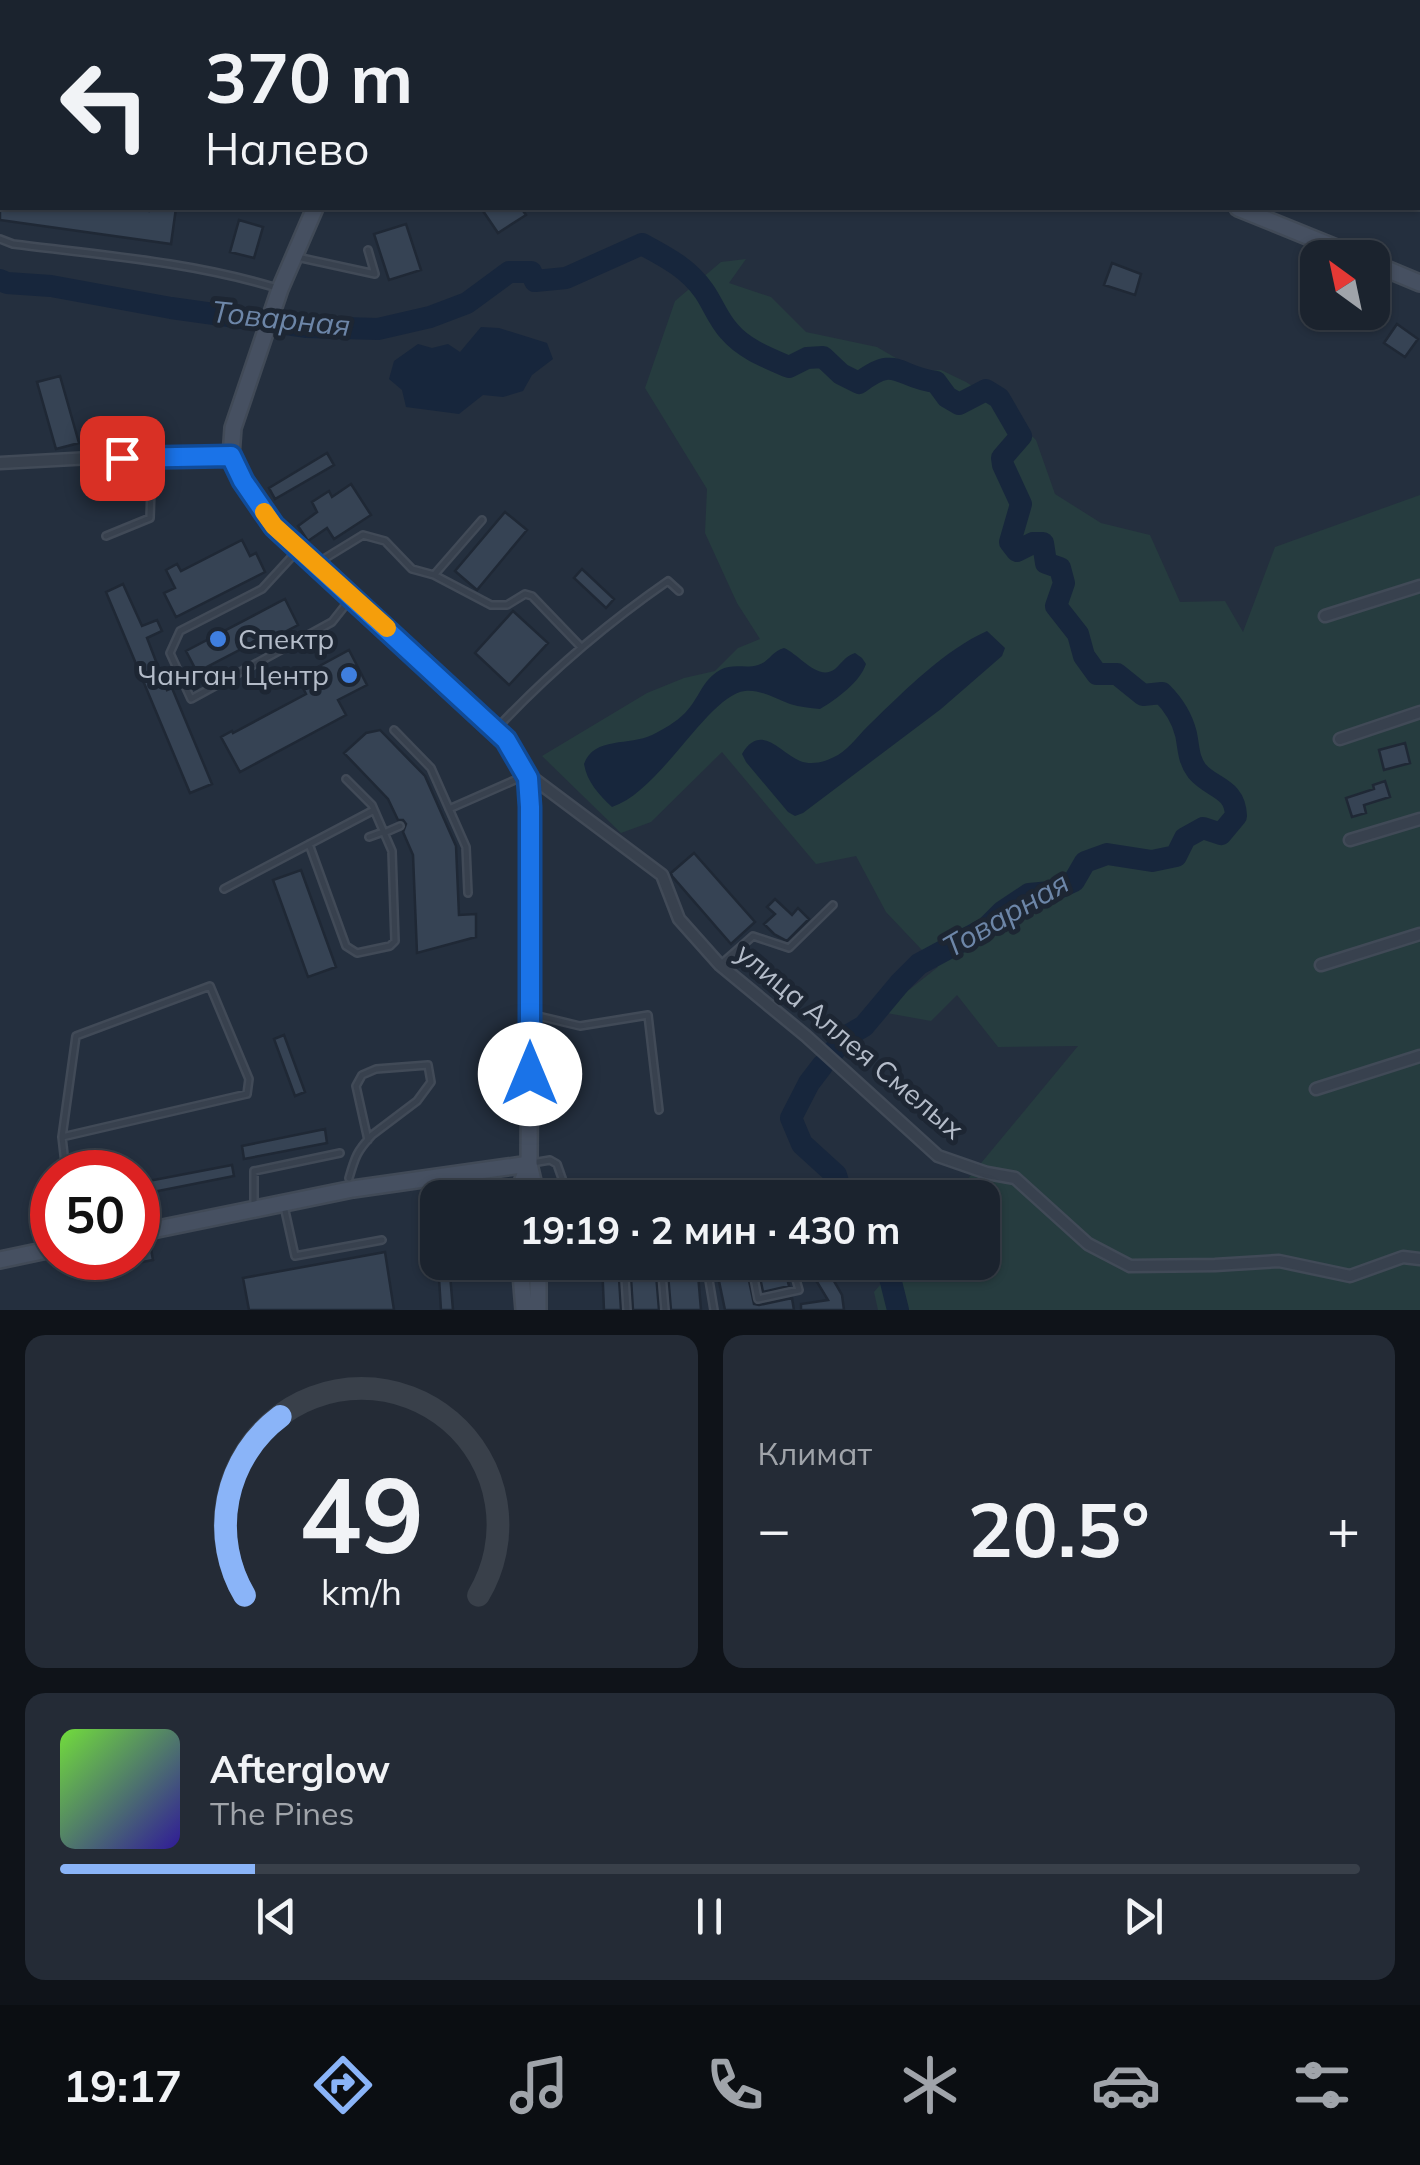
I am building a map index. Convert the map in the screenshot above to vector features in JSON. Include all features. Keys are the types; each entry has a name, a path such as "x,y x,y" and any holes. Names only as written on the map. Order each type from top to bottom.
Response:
{"main road":[{"path":"231,456 233,428 280,288 314,210"},
{"path":"1243,210 1317,240"},
{"path":"1390,270 1420,283"},
{"name":"улица Аллея Смелых","path":"231,456 274,526 496,729 527,776 532,831 529,1164 533,1180"},
{"path":"160,1228 354,1189 529,1164 523,1180"},
{"path":"0,1260 30,1254"},
{"path":"522,1280 524,1310"},
{"path":"538,1280 538,1310"}],"street":[{"path":"0,463 231,456"},
{"path":"1324,616 1420,586"},
{"path":"1340,739 1420,712"},
{"name":"улица Аллея Смелых","path":"527,776 662,875 679,918 720,965 806,1036 938,1156 986,1173 1015,1178 1088,1244 1130,1266 1278,1261 1350,1276 1403,1257 1420,1259"},
{"path":"1350,840 1420,818"},
{"path":"1321,965 1420,934"},
{"path":"1316,1089 1420,1056"}],"lane":[{"path":"0,239 177,266 280,288"},
{"path":"294,256 375,274 368,250"},
{"path":"106,536 150,518 152,460"},
{"path":"434,575 482,520"},
{"path":"316,563 363,535 386,541 412,570 434,575 491,606 507,604 525,594 532,596 580,647"},
{"path":"299,549 262,589 180,631 170,653 191,699 332,622 352,596"},
{"path":"496,729 580,647 668,581 679,590"},
{"path":"394,730 431,768 466,848 468,893"},
{"path":"440,808 527,776"},
{"path":"309,844 346,946 358,953 396,941 392,851 374,810 346,778"},
{"path":"224,889 374,810"},
{"path":"369,837 400,826"},
{"path":"720,965 753,936 790,948 834,906"},
{"path":"62,1137 246,1094 250,1079 210,986 76,1036 62,1137 63,1150"},
{"path":"531,1014 580,1026 648,1016 659,1110"},
{"path":"349,1178 356,1153 417,1101 431,1082 428,1065 376,1069 362,1075 356,1086 368,1140"},
{"path":"254,1209 254,1171 340,1153"},
{"path":"529,1164 550,1160 557,1164 563,1180"},
{"path":"283,1203 295,1256 382,1240"},
{"path":"625,1280 626,1310"},
{"path":"662,1280 665,1310"},
{"path":"709,1280 714,1310"},
{"path":"754,1280 758,1299 800,1290 797,1280"}],"green space":[{"path":"746,259 729,283 771,297 806,332 877,347 918,371 941,370 997,402 1036,440 1055,494 1101,523 1150,535 1180,602 1225,601 1243,632 1275,547 1420,495 1420,1310 878,1310 874,1292 884,1280 1000,1280 1000,1180 967,1180 1078,1046 998,1047 957,995 931,1021 881,1012 938,967 886,912 856,856 816,864 722,752 651,822 621,833 542,756 647,693 715,671 738,648 760,639 737,603 705,533 707,489 645,388 675,301 721,262"}],"water":[{"path":"481,327 499,328 547,343 553,359 532,375 523,391 503,397 483,395 459,414 406,407 402,390 389,379 394,361 418,344 432,348 448,344 460,352"},
{"path":"987,631 1005,648 1002,656 941,709 803,813 795,816 788,812 746,762 742,754 756,740 771,742 805,762 820,762 838,755 926,672 956,648"},
{"path":"784,648 822,672 835,669 855,653 866,664 853,684 820,709 794,705 756,691 731,696 630,798 612,807 594,788 584,764 596,749 656,733 685,713 720,670 758,665"}],"building":[{"path":"0,210 176,210 171,244 0,220"},
{"path":"482,210 522,210 526,215 498,233"},
{"path":"239,220 263,227 254,258 230,252"},
{"path":"406,224 421,270 389,280 374,234"},
{"path":"1112,263 1141,274 1135,295 1104,285"},
{"path":"1397,324 1418,339 1405,357 1384,343"},
{"path":"60,376 79,443 56,449 37,382"},
{"path":"327,453 334,465 275,499 269,488"},
{"path":"351,484 371,515 334,539 327,528 308,541 298,526 317,512 312,502 329,491 332,497"},
{"path":"505,512 527,530 477,590 455,571"},
{"path":"242,540 250,556 256,553 265,572 176,617 164,593 175,588 166,570 177,564 181,571"},
{"path":"582,569 614,599 606,608 574,578"},
{"path":"123,584 142,626 157,620 162,631 147,638 212,784 190,793 106,592"},
{"path":"285,599 298,625 277,636 274,632 197,672 186,651"},
{"path":"513,611 548,643 509,685 475,653"},
{"path":"349,650 367,685 338,700 346,715 240,772 221,737 306,694 299,680"},
{"path":"380,730 425,776 456,846 459,915 476,914 476,937 417,953 413,855 403,832 406,824 398,820 388,799 344,753 366,733"},
{"path":"1405,743 1410,763 1384,770 1379,750"},
{"path":"1385,781 1390,797 1364,805 1366,813 1352,817 1346,798"},
{"path":"694,853 755,922 731,944 672,876"},
{"path":"301,870 336,967 308,977 273,880"},
{"path":"775,899 792,915 798,908 809,919 787,941 764,924 775,914 767,907"},
{"path":"284,1035 305,1092 295,1096 274,1039"},
{"path":"325,1129 327,1143 244,1159 242,1146"},
{"path":"232,1165 234,1176 160,1191 160,1179"},
{"path":"385,1252 394,1310 249,1310 243,1278"},
{"path":"439,1280 450,1280 453,1310 441,1310"},
{"path":"603,1280 619,1280 621,1310 604,1310"},
{"path":"631,1280 656,1280 659,1310 633,1310"},
{"path":"668,1280 698,1280 701,1310 671,1310"},
{"path":"719,1280 749,1280 754,1304 792,1298 794,1310 725,1310"},
{"path":"761,1280 788,1280 789,1286 763,1292"},
{"path":"816,1280 833,1280 842,1295 844,1310 801,1310 801,1304 828,1300"}],"waterway":[{"name":"Товарная","path":"0,280 307,327 378,329 430,317 467,303 509,272 531,272 535,281 566,278 642,244 691,276 735,337 789,367 807,358 823,357 841,374 859,383 890,369 936,382 947,397 959,404 986,390 999,398 1021,436 1002,458 1021,504 1010,542 1017,551 1043,543 1046,563 1060,568 1064,583 1056,606 1078,634 1084,656 1097,674 1117,674 1143,695 1162,693 1182,722 1194,767 1232,799 1236,816 1221,834 1203,828 1185,838 1176,856 1152,861 1107,854 1085,862 1074,881 1050,892 1029,894 986,928 919,964 864,1026 847,1036 833,1052"},
{"name":"Товарная","path":"822,1066 791,1118 802,1144 838,1180"},
{"name":"Товарная","path":"890,1280 898,1310"}],"slow traffic":[{"path":"264,512 274,526 387,628"}],"place":[{"name":"Спектр","path":"218,639"},
{"name":"Чанган Центр","path":"349,675"}],"route":[{"path":"122,458 231,456 274,526 496,729 518,758 528,778 532,831 530,1074"}]}
